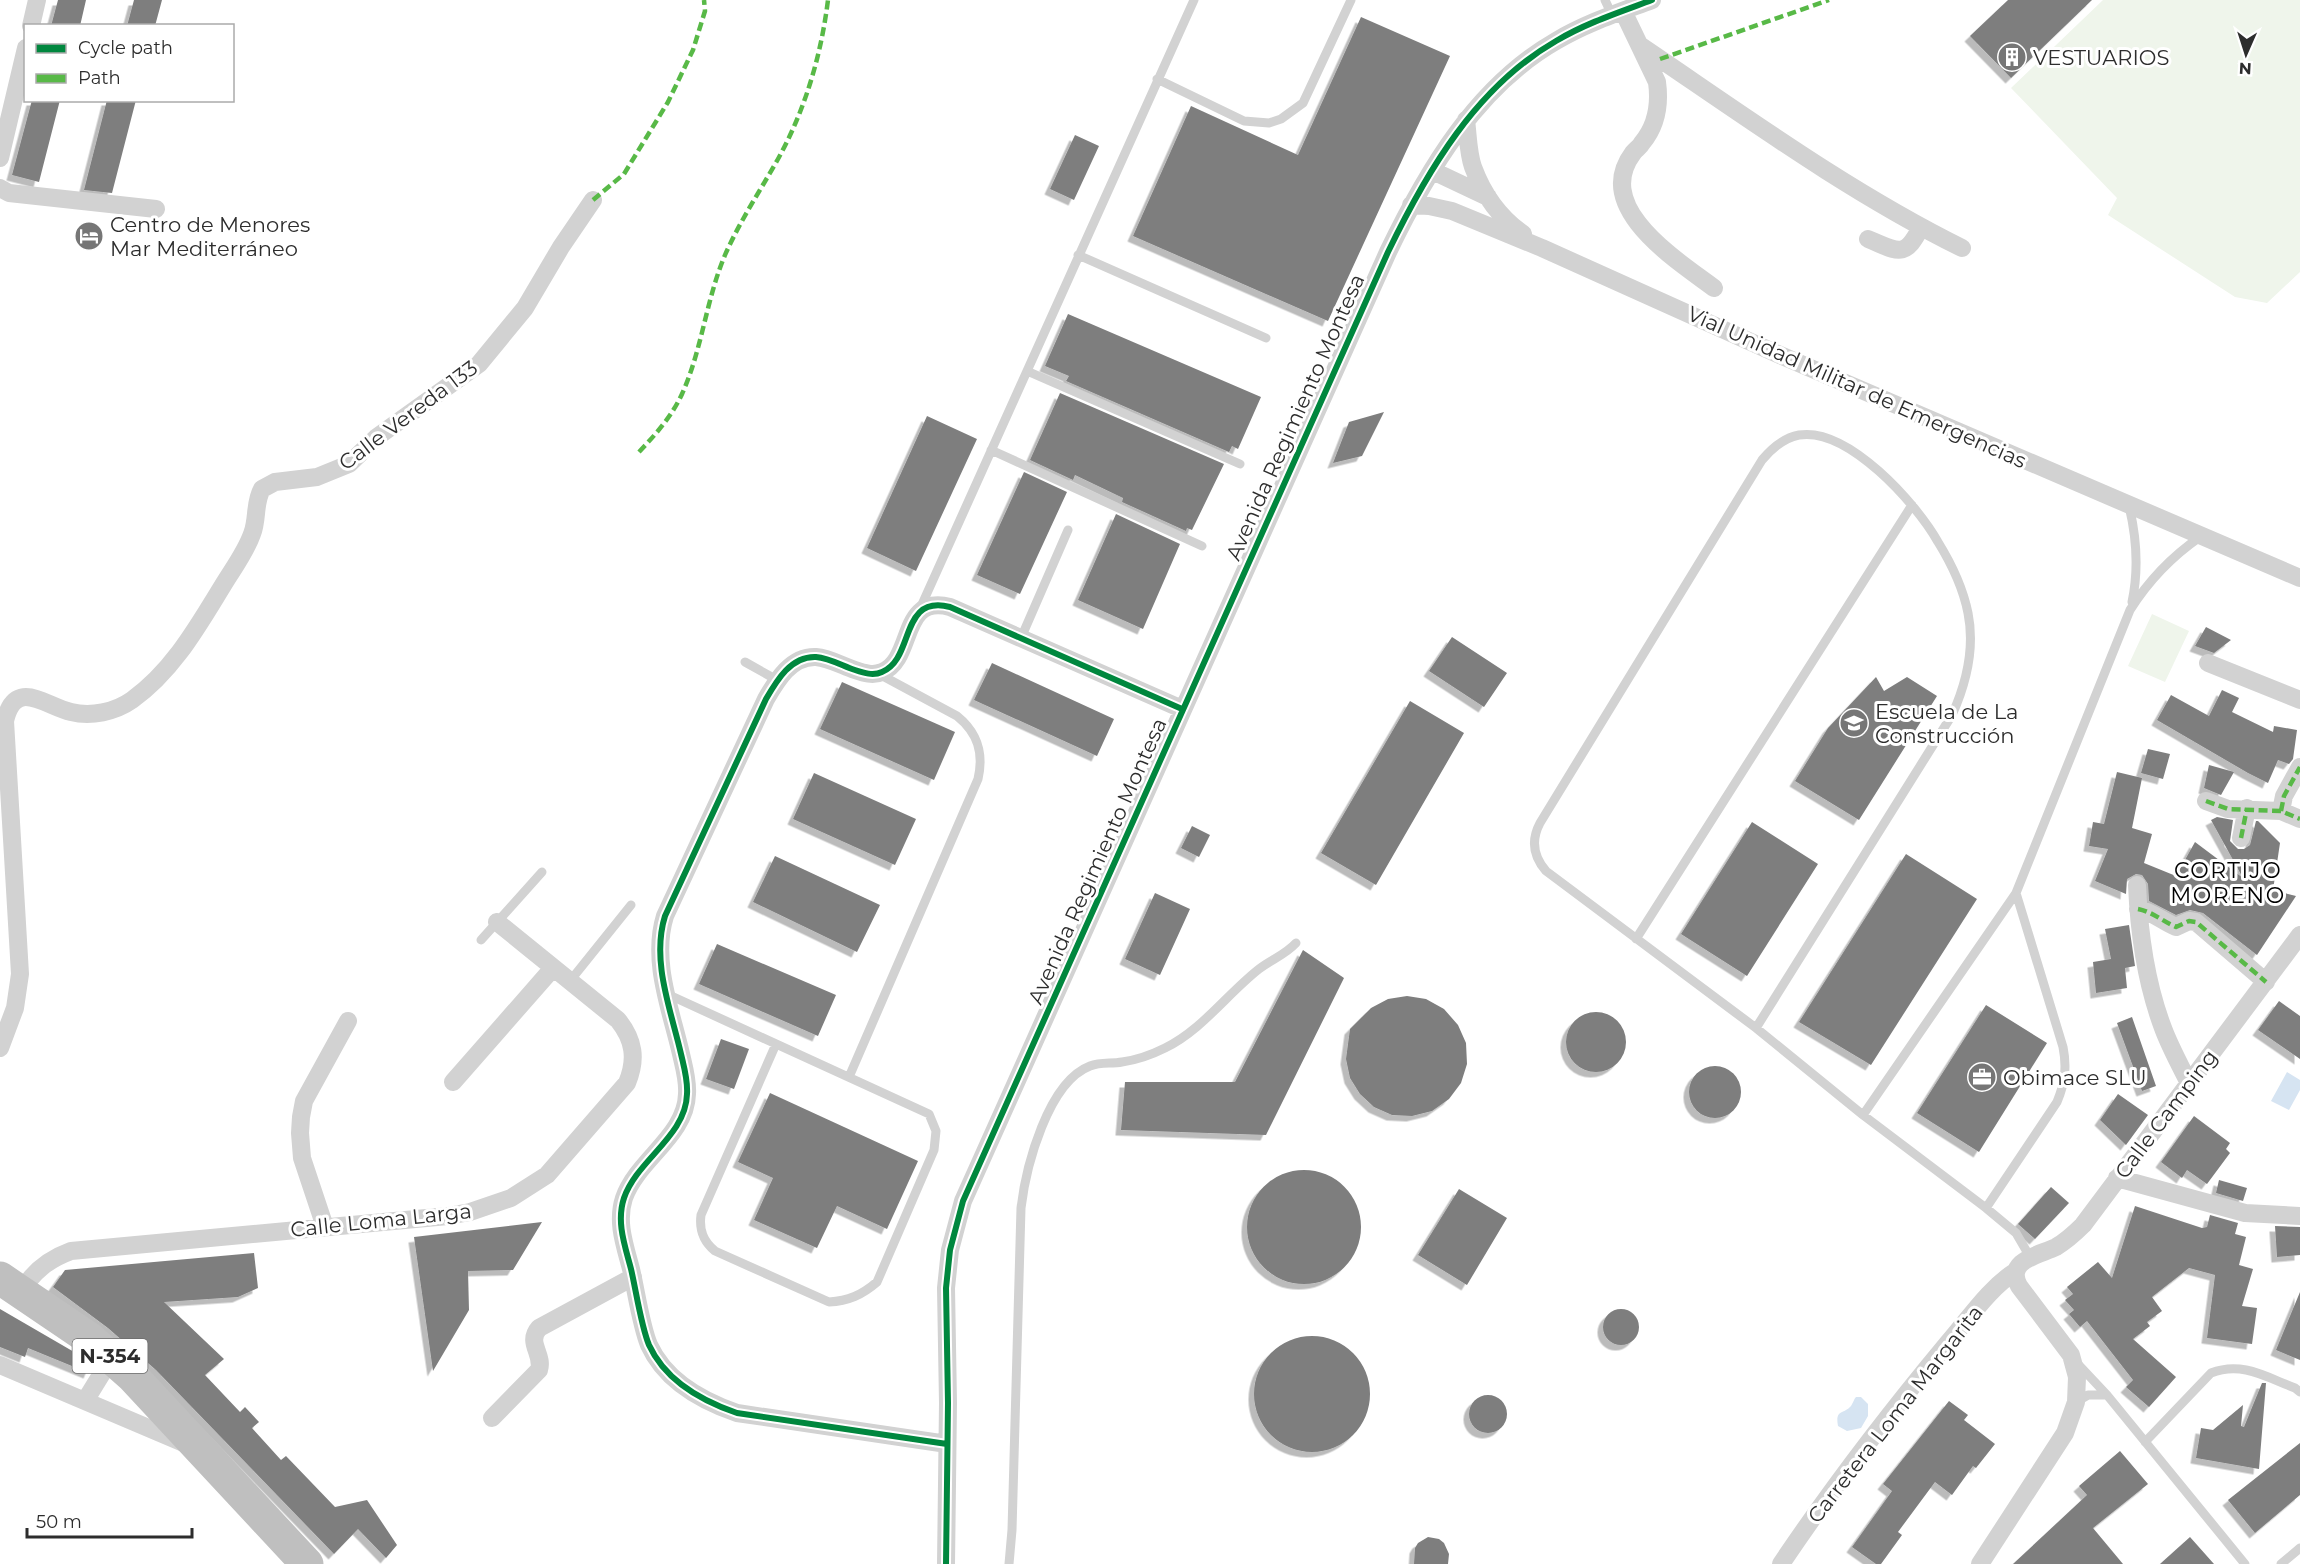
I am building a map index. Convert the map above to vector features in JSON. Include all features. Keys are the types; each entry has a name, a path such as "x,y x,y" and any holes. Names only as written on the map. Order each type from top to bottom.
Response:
{"highway":[{"name":"N-354","path":"10,1285 63,1319 112,1357 205,1451 308,1564"}],"street":[{"path":"31,24 37,0"},
{"name":"Avenida Regimiento Montesa","path":"946,1564 946,1288 951,1250 963,1201 1182,709 1411,205 1466,120 1501,82 1533,56 1613,8 1652,0"},
{"path":"1613,8 1641,46 1657,82 1659,102 1648,135 1634,152 1625,169 1623,189 1625,201 1636,221 1658,245 1714,288"},
{"path":"1641,46 1826,170 1921,227 1962,248"},
{"path":"0,158 24,56"},
{"path":"1466,120 1472,165 1488,197 1509,224 1542,248"},
{"path":"1433,171 1488,197"},
{"path":"0,188 9,193 156,209"},
{"name":"Calle Vereda 133","path":"0,1048 15,1008 20,974 5,721 11,705 27,696 35,697 70,712 100,713 117,708 144,690 186,646 246,547 256,522 257,503 262,489 275,482 317,477 350,464 377,437 479,364 525,308 561,247 593,200"},
{"name":"Vial Unidad Militar de Emergencias","path":"1411,205 1452,211 1542,248 1780,355 2300,578"},
{"path":"1868,239 1897,250 1906,250 1921,227"},
{"path":"947,1444 737,1413 704,1400 674,1377 649,1344 621,1223 624,1198 631,1185 686,1110 687,1078 659,952 661,927 777,680 797,662 818,657 868,674 879,674 892,666 898,658 918,613 941,604 1182,709"},
{"path":"2208,663 2300,700"},
{"path":"2281,811 2284,796 2300,767"},
{"path":"2206,801 2228,809 2281,811 2300,819"},
{"path":"2241,838 2247,808"},
{"path":"2137,885 2145,960 2160,1017 2189,1083"},
{"path":"2138,909 2156,914 2176,927 2188,921 2196,922 2266,982"},
{"name":"Calle Loma Larga","path":"10,1285 27,1281 44,1264 71,1251 470,1212 511,1198 547,1175 620,1093 629,1078 633,1048 625,1028 618,1020 497,922"},
{"name":"Calle Camping","path":"2016,1272 2021,1263 2052,1249 2083,1225 2299,940"},
{"path":"453,1082 553,968"},
{"path":"325,1227 302,1158 301,1117 304,1101 348,1021"},
{"path":"2117,1178 2245,1213 2300,1216"},
{"path":"1980,1564 2065,1433 2076,1402 2078,1377 2070,1355 2019,1286 2016,1272"},
{"name":"Carretera Loma Margarita","path":"1781,1564 1804,1529 1897,1404 1989,1294 2016,1272"},
{"path":"492,1418 539,1370 540,1360 533,1345 533,1337 538,1328 633,1277"},
{"path":"85,1401 112,1357"},
{"path":"0,1365 205,1451"}],"lane":[{"path":"918,613 1194,0"},
{"path":"1157,79 1244,121 1263,123 1281,119 1303,102 1351,0"},
{"path":"1078,255 1266,338"},
{"path":"1027,371 1240,464"},
{"path":"1756,1028 1952,715 1966,678 1970,635 1966,605 1950,563 1937,540 1912,505 1882,474 1833,440 1822,436 1799,435 1788,438 1778,444 1762,460 1536,831 1534,850 1536,858 1546,871 1756,1028 1863,1115 1986,1208 2016,1233 2030,1257"},
{"path":"991,450 1202,546"},
{"path":"1636,939 1912,505"},
{"path":"1863,1115 2016,893 2130,610 2136,580 2137,549 2129,506"},
{"path":"1021,638 1068,530"},
{"path":"2130,610 2156,573 2200,537"},
{"path":"745,662 777,680"},
{"path":"849,1077 978,779 981,766 978,742 966,723 879,674"},
{"path":"481,940 542,872"},
{"path":"1986,1208 2057,1102 2062,1091 2066,1069 2063,1047 2016,893"},
{"path":"570,981 632,905"},
{"path":"1009,1564 1012,1530 1021,1208 1031,1155 1056,1096 1062,1086 1080,1071 1092,1065 1128,1061 1153,1054 1186,1036 1259,969 1286,953 1296,943"},
{"path":"667,994 929,1114 936,1131 934,1150 877,1282 859,1295 848,1299 829,1302 715,1251 703,1238 700,1230 701,1215 776,1044"},
{"path":"2070,1355 2107,1395 2245,1564"},
{"path":"2145,1442 2211,1373 2221,1369 2243,1368 2300,1392"},
{"path":"2076,1402 2088,1395 2107,1395"},
{"path":"2281,1564 2300,1548"}],"shaded area":[{"path":"2103,0 2300,0 2300,272 2267,303 2235,297 2108,215 2117,198 2011,88"},
{"path":"2152,614 2189,631 2165,682 2128,666"}],"water":[{"path":"2287,1072 2300,1080 2300,1090 2289,1110 2271,1101"},
{"path":"1856,1397 1861,1397 1868,1404 1868,1416 1861,1428 1847,1431 1838,1426 1838,1417 1851,1406"}],"building":[{"path":"58,0 86,0 80,24 52,24"},
{"path":"134,0 162,0 156,24 128,24"},
{"name":"VESTUARIOS","path":"2008,0 2092,0 2011,78 1970,36"},
{"path":"1361,17 1450,56 1328,321 1133,236 1191,106 1298,155"},
{"path":"31,102 59,102 39,182 12,175"},
{"path":"106,102 135,102 112,193 84,190"},
{"path":"1075,135 1099,146 1074,200 1050,189"},
{"path":"1068,314 1261,397 1238,449 1232,446 1229,452 1066,381 1069,376 1045,366"},
{"path":"1060,393 1224,464 1192,530 1187,528 1186,531 1122,502 1123,498 1075,475 1073,480 1030,460"},
{"path":"1384,412 1362,456 1333,463 1349,422"},
{"path":"927,416 977,439 916,571 867,548"},
{"path":"1024,472 1067,492 1020,594 977,575"},
{"path":"1116,514 1180,544 1143,629 1078,600"},
{"path":"2206,627 2231,640 2214,653 2195,646"},
{"path":"1452,637 1507,673 1484,707 1429,671"},
{"path":"992,663 1114,719 1097,756 974,700"},
{"path":"1876,677 1884,691 1907,677 1937,696 1859,820 1795,781 1828,728"},
{"path":"842,682 955,732 934,780 820,729"},
{"path":"2222,690 2239,698 2232,712 2273,732 2274,726 2297,730 2293,759 2289,764 2278,760 2268,783 2157,720 2171,695 2209,716"},
{"path":"1410,701 1464,733 1376,885 1321,853"},
{"path":"2148,749 2170,754 2163,779 2141,773"},
{"path":"2209,765 2234,772 2221,795 2204,788"},
{"path":"2117,772 2142,778 2132,828 2152,834 2144,863 2176,876 2195,842 2243,878 2211,820 2217,817 2233,820 2230,841 2238,849 2244,849 2250,845 2256,821 2280,843 2273,890 2296,896 2257,955 2203,913 2190,910 2176,915 2149,901 2148,884 2142,875 2136,874 2127,879 2126,894 2095,881 2108,849 2089,846 2093,822 2104,824"},
{"path":"814,773 916,819 895,865 793,819"},
{"path":"1752,822 1818,864 1747,976 1681,934"},
{"path":"1192,826 1210,835 1199,857 1181,848"},
{"path":"1906,854 1977,899 1871,1065 1799,1022"},
{"path":"775,856 880,905 857,952 753,902"},
{"path":"1155,893 1190,909 1160,975 1125,959"},
{"path":"2129,925 2135,966 2125,968 2127,988 2096,993 2093,962 2111,959 2105,929"},
{"path":"717,944 836,995 818,1036 699,984"},
{"path":"1303,950 1344,978 1266,1135 1121,1130 1125,1082 1235,1082"},
{"path":"1407,996 1426,999 1444,1009 1458,1025 1466,1043 1467,1064 1461,1083 1449,1099 1432,1111 1412,1116 1392,1115 1374,1107 1360,1094 1350,1078 1346,1059 1350,1029 1371,1008 1388,999"},
{"path":"2279,1001 2300,1016 2300,1059 2258,1030"},
{"path":"1986,1005 2047,1043 1979,1152 1917,1113"},
{"path":"1596,1012 1617,1021 1626,1042 1617,1063 1596,1072 1575,1063 1566,1042 1575,1021"},
{"path":"2132,1017 2156,1086 2142,1091 2117,1023"},
{"path":"721,1039 749,1049 734,1089 706,1079"},
{"path":"1715,1066 1725,1068 1733,1074 1739,1082 1741,1092 1739,1102 1733,1110 1725,1116 1715,1118 1705,1116 1697,1110 1691,1102 1689,1092 1691,1082 1697,1074 1705,1068"},
{"path":"770,1093 918,1161 887,1229 837,1206 817,1248 754,1220 773,1178 738,1162"},
{"path":"2118,1094 2148,1115 2126,1145 2100,1120"},
{"path":"2194,1116 2230,1143 2226,1149 2230,1153 2207,1184 2187,1170 2182,1178 2161,1162"},
{"path":"1304,1170 1326,1174 1344,1187 1357,1205 1361,1227 1357,1249 1344,1267 1326,1280 1304,1284 1282,1280 1264,1267 1251,1249 1247,1227 1251,1205 1264,1187 1282,1174"},
{"path":"2219,1180 2247,1188 2243,1201 2216,1193"},
{"path":"2051,1187 2069,1203 2035,1239 2018,1224"},
{"path":"1459,1189 1507,1218 1467,1285 1418,1255"},
{"path":"2135,1206 2202,1228 2207,1227 2210,1215 2238,1223 2235,1234 2246,1237 2239,1265 2253,1269 2242,1306 2257,1308 2252,1344 2207,1338 2215,1275 2189,1268 2152,1297 2162,1311 2147,1322 2150,1326 2133,1339 2176,1377 2149,1407 2126,1387 2133,1380 2087,1321 2080,1327 2069,1314 2074,1310 2065,1300 2073,1294 2067,1287 2098,1262 2112,1278"},
{"path":"542,1222 513,1270 468,1271 469,1310 433,1371 414,1237"},
{"path":"2275,1226 2300,1227 2300,1255 2277,1257"},
{"path":"254,1253 258,1288 238,1297 164,1302 224,1359 205,1375 240,1412 245,1407 259,1422 252,1428 281,1460 286,1456 335,1507 367,1500 397,1545 386,1558 358,1529 334,1554 156,1370 108,1328 53,1287 65,1270"},
{"path":"2300,1292 2300,1360 2276,1350"},
{"path":"0,1309 81,1356 92,1366 89,1373 28,1348 25,1357 0,1347"},
{"path":"1621,1309 1634,1314 1639,1327 1634,1340 1621,1345 1608,1340 1603,1327 1608,1314"},
{"path":"1312,1336 1334,1341 1353,1353 1365,1372 1370,1394 1365,1416 1353,1435 1334,1447 1312,1452 1290,1447 1271,1435 1259,1416 1254,1394 1259,1372 1271,1353 1290,1341"},
{"path":"2262,1383 2266,1383 2259,1469 2196,1458 2201,1428 2213,1430 2243,1405 2241,1426 2244,1427"},
{"path":"1488,1395 1502,1400 1507,1414 1502,1428 1488,1433 1474,1428 1469,1414 1474,1400"},
{"path":"1949,1401 1968,1415 1964,1420 1995,1444 1976,1468 1973,1466 1952,1495 1935,1482 1898,1532 1902,1535 1881,1564 1876,1564 1852,1547 1892,1491 1883,1484"},
{"path":"2300,1443 2300,1495 2255,1533 2228,1500"},
{"path":"2120,1451 2148,1484 2093,1528 2123,1564 2013,1564 2087,1495 2079,1486"},
{"path":"1428,1537 1439,1539 1444,1543 1449,1554 1448,1564 1414,1564 1415,1548 1418,1543"},
{"path":"2190,1537 2214,1564 2160,1564"}],"marked path":[{"path":"593,200 624,174 668,102 693,50 705,11 704,0"},
{"path":"639,452 663,424 682,394 725,255 788,140 804,102 821,42 828,0"},
{"path":"1660,59 1829,0"},
{"path":"2281,811 2284,796 2300,767"},
{"path":"2206,801 2228,809 2281,811 2300,819"},
{"path":"2241,838 2247,808"},
{"path":"2138,909 2176,927 2189,921 2196,922 2266,982"}],"cycle path":[{"path":"946,1564 948,1403 946,1288 950,1250 963,1201 1388,252 1419,191 1437,162 1457,133 1501,82 1527,60 1567,35 1603,18 1652,0"},
{"path":"947,1444 737,1413 686,1388 665,1369 649,1345 624,1243 621,1216 624,1198 630,1184 679,1123 685,1109 686,1074 661,968 661,933 665,916 766,699 780,677 799,660 816,657 831,660 865,673 882,672 892,665 899,655 915,618 922,610 934,606 950,607 1182,709"}],"place":[{"name":"VESTUARIOS","path":"2012,57"},
{"name":"Centro de Menores Mar Mediterráneo","path":"89,236"},
{"name":"Escuela de La Construcción","path":"1854,723"},
{"name":"Obimace SLU","path":"1982,1077"}],"district":[{"name":"CORTIJO MORENO","path":"2228,882"}]}
